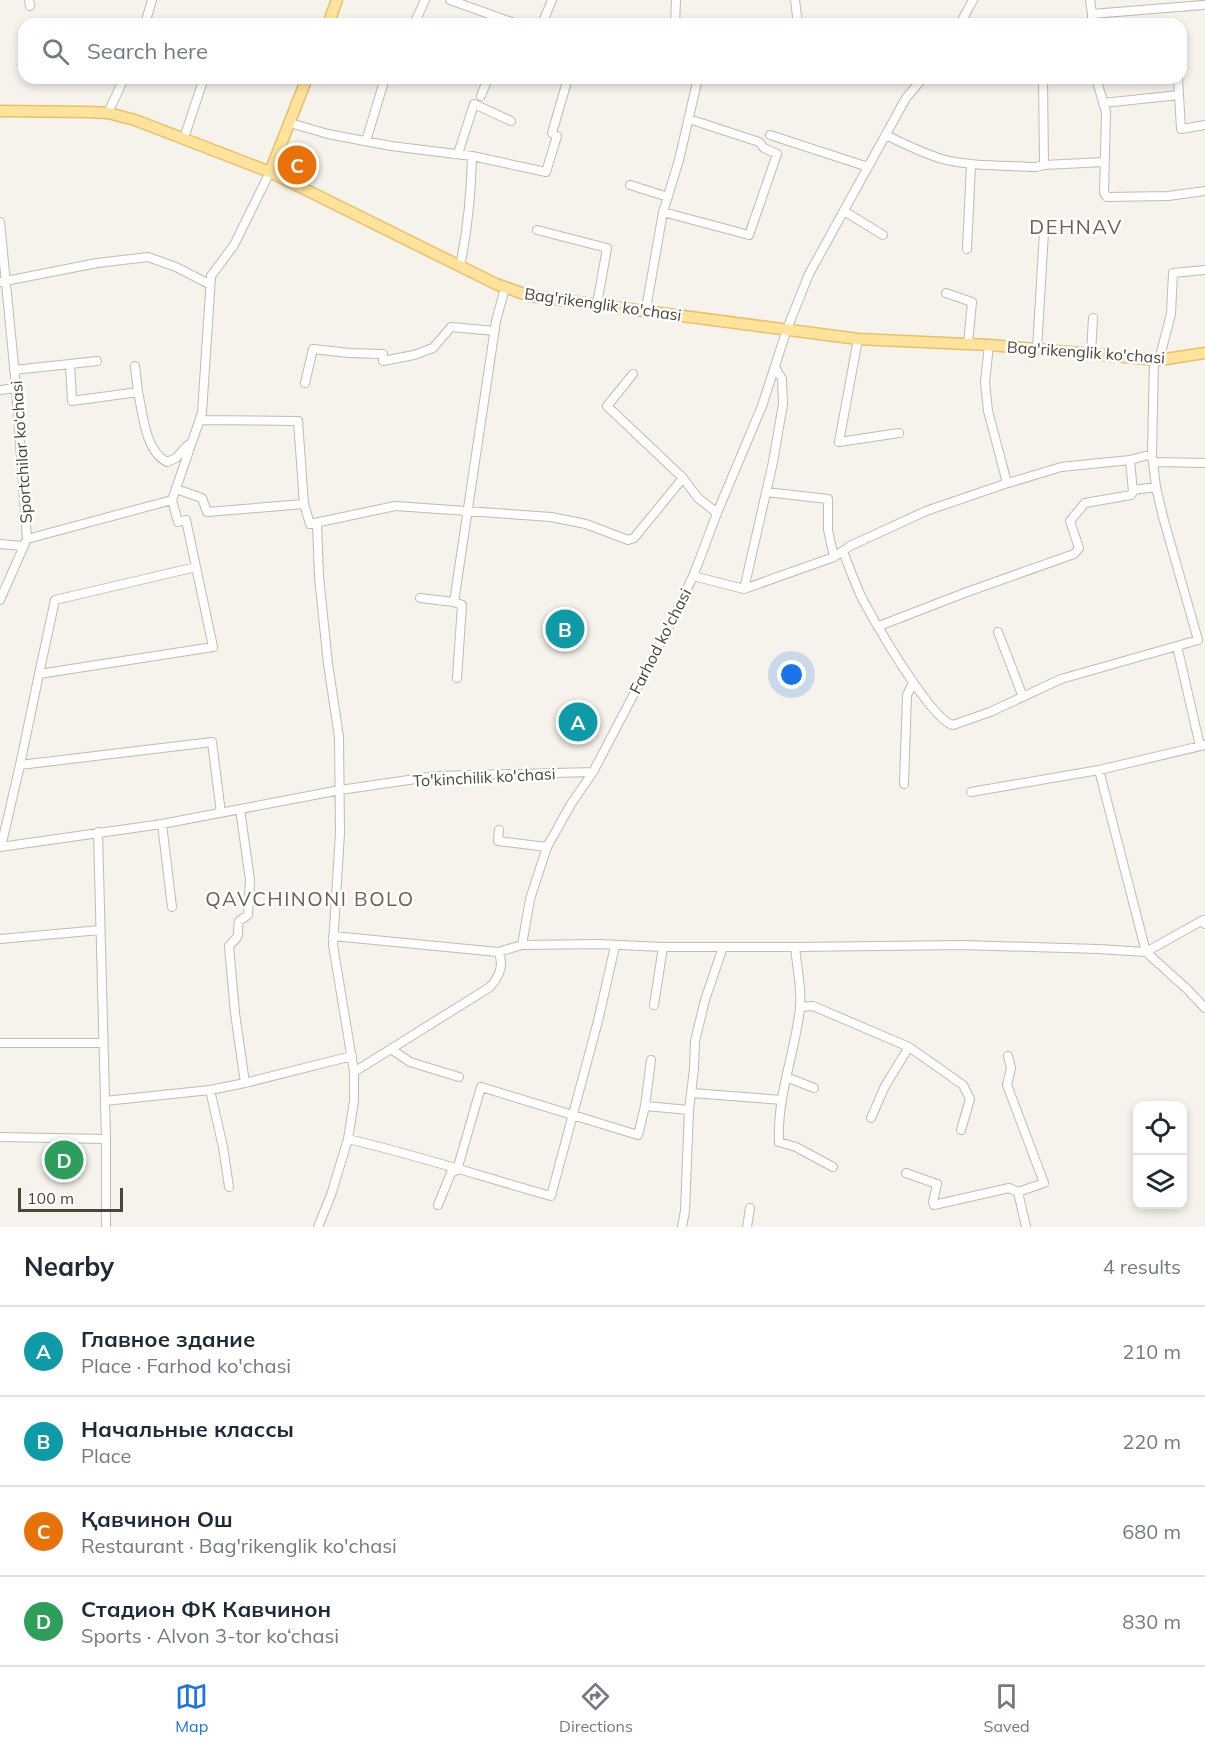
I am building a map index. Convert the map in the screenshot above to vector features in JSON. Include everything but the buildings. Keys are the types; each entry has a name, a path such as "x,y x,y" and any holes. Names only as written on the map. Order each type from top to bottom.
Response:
{"main road":[{"path":"330,18 337,0"},
{"path":"270,172 305,84"},
{"name":"Bag'rikenglik ko'chasi","path":"0,111 108,113 135,120 270,172 505,288 530,296 646,309 858,339 1037,348 1157,360 1205,353"}],"street":[{"path":"147,18 153,0"},
{"path":"417,18 426,0"},
{"path":"450,0 499,18"},
{"path":"544,18 552,0"},
{"path":"675,18 676,0"},
{"path":"795,0 797,18"},
{"path":"963,18 973,0"},
{"path":"1090,0 1092,18"},
{"path":"1092,14 1203,6"},
{"path":"108,113 121,84"},
{"path":"184,138 202,84"},
{"path":"366,141 383,84"},
{"path":"481,96 486,84"},
{"path":"290,123 366,141 472,156 546,172 557,135 552,133 566,84"},
{"path":"646,309 663,212 697,84"},
{"name":"Farhod ko'chasi","path":"522,945 530,899 548,847 571,804 593,772 668,629 693,576 762,406 787,329 809,274 906,98 918,84"},
{"path":"1043,84 1044,165"},
{"path":"1098,84 1106,111 1104,193 1107,197 1168,196 1205,191"},
{"path":"1178,84 1181,129 1205,125"},
{"path":"1103,103 1179,95"},
{"path":"458,154 474,104 511,121"},
{"path":"663,212 749,235 777,154 764,148 759,142 688,119"},
{"path":"770,135 868,167"},
{"path":"886,135 942,159 971,164 1036,167 1104,162"},
{"path":"460,266 469,222 472,156"},
{"path":"967,249 971,164"},
{"path":"39,674 213,646 186,520 178,522 172,500 202,413 211,276 234,245 270,172"},
{"path":"630,185 668,197"},
{"path":"844,211 883,235"},
{"name":"Sportchilar ko‘chasi","path":"0,222 3,281 16,388 25,543 0,600"},
{"path":"537,230 608,248 597,304"},
{"path":"1037,348 1044,232"},
{"path":"3,281 97,263 148,257 176,267 209,284"},
{"path":"843,550 861,595 914,683 945,722 953,725 975,718 1061,679 1201,639 1156,487 1152,458 1157,360 1171,314 1173,273 1205,270"},
{"path":"454,602 495,331 505,288"},
{"path":"946,293 972,302 968,344"},
{"path":"1091,353 1094,318"},
{"path":"305,383 313,349 383,354 383,361 392,361 434,348 451,327 495,331"},
{"path":"858,339 838,442 898,433"},
{"path":"989,345 986,382 988,411 1006,480 1005,484"},
{"path":"14,370 97,361"},
{"path":"70,364 72,401 138,392"},
{"path":"135,366 146,427 153,449 160,459 166,462 176,458 191,442"},
{"path":"744,590 783,404 782,379 775,367"},
{"path":"633,374 607,406 683,478 698,498 717,513"},
{"path":"0,390 16,388"},
{"path":"200,420 298,421 304,504 309,524 395,506 550,517 586,524 628,540 634,538 683,478"},
{"path":"693,576 744,590 834,557 843,550 927,512 1061,467 1152,458 1205,463"},
{"path":"879,626 1074,554 1079,548 1070,521 1082,505 1131,495 1133,490 1130,460"},
{"path":"1133,490 1156,487"},
{"path":"176,489 202,498 207,512 304,504"},
{"path":"766,492 828,499 828,530 834,557"},
{"path":"0,544 25,543 172,500"},
{"path":"317,523 319,577 328,664 339,737 340,833 333,945 354,1071 354,1101 348,1139 332,1195 318,1227"},
{"path":"0,847 55,600 196,567"},
{"path":"420,598 462,605 457,678"},
{"path":"998,632 1023,697"},
{"path":"971,792 1099,770 1202,745 1177,646"},
{"path":"904,784 907,695 914,683"},
{"path":"20,765 212,742 221,813"},
{"path":"1099,770 1146,952 1205,1008"},
{"name":"To'kinchilik ko'chasi","path":"0,847 162,824 339,790 436,776 593,772"},
{"path":"240,809 250,880 248,915 239,921 240,935 229,946 235,1013 245,1083"},
{"path":"162,824 172,907"},
{"path":"499,830 498,841 548,847"},
{"path":"98,832 106,1227"},
{"path":"333,936 498,952 522,945 599,944 663,947 963,945 1146,952 1203,920 1205,924"},
{"path":"0,939 100,930"},
{"path":"348,1139 403,1152 457,1170 551,1196 598,1021 615,946"},
{"path":"654,1005 663,947"},
{"path":"682,1227 685,1211 689,1110 695,1041 705,1000 723,947"},
{"path":"795,947 800,1007 778,1123 779,1142 796,1147 833,1167"},
{"path":"354,1071 489,987 496,980 501,969 502,961 498,952"},
{"path":"800,1007 813,1006 909,1047 963,1085 970,1099 961,1130"},
{"path":"0,1043 103,1043"},
{"path":"871,1118 885,1086 909,1047"},
{"path":"391,1049 410,1062 459,1077"},
{"path":"105,1101 210,1090 351,1056"},
{"path":"906,1173 936,1184 934,1205 1009,1188 1018,1192 1044,1183 1007,1085 1011,1068 1008,1056"},
{"path":"438,1205 451,1173 457,1170 481,1087 638,1135 645,1106 651,1060"},
{"path":"786,1077 814,1088"},
{"path":"210,1090 223,1147 229,1187"},
{"path":"692,1093 782,1100"},
{"path":"645,1106 689,1110"},
{"path":"0,1137 106,1139"},
{"path":"1018,1192 1026,1227"},
{"path":"747,1227 750,1208"}],"place":[{"name":"Қавчинон Ош","path":"297,165"},
{"name":"Начальные классы","path":"565,629"},
{"name":"Главное здание","path":"578,722"},
{"name":"Стадион ФК Кавчинон","path":"64,1160"}],"district":[{"name":"DEHNAV","path":"1076,226"},
{"name":"QAVCHINONI BOLO","path":"310,898"}]}
